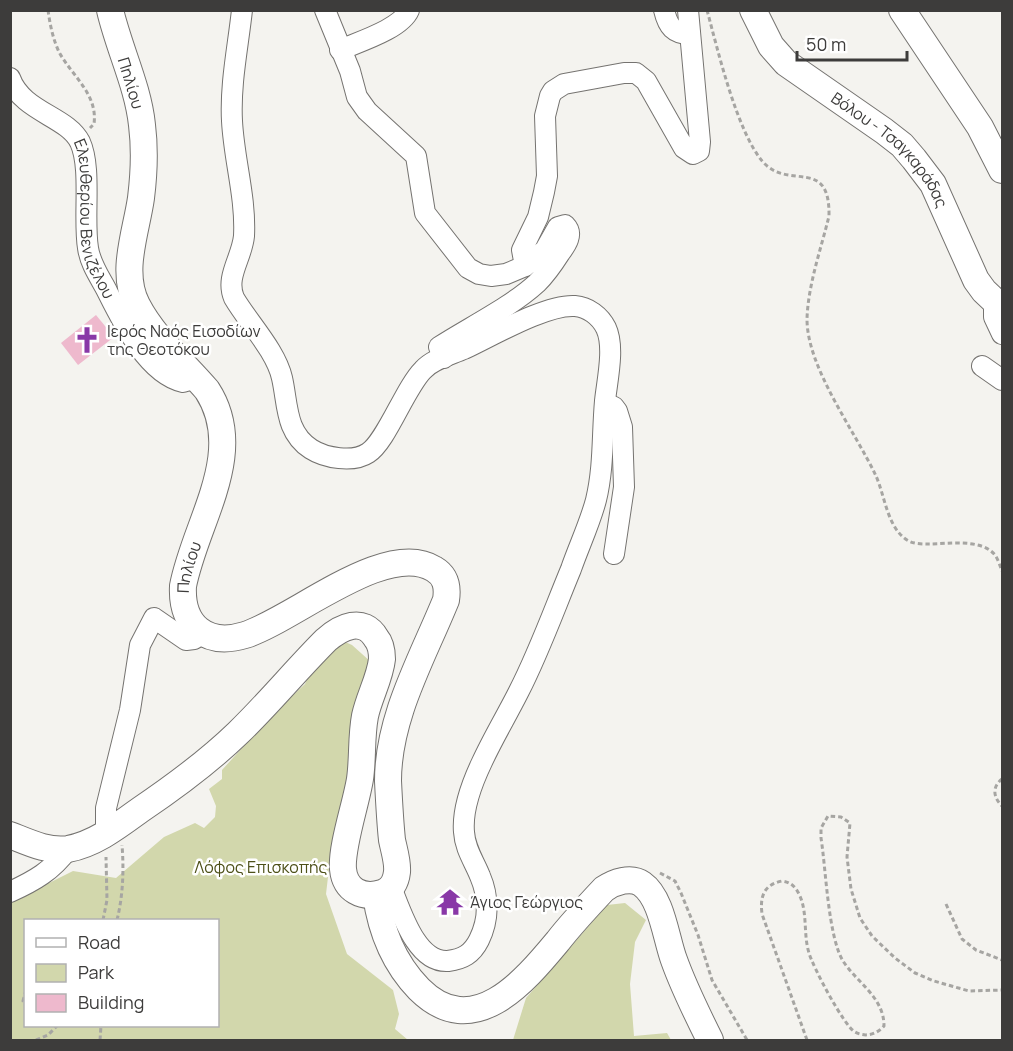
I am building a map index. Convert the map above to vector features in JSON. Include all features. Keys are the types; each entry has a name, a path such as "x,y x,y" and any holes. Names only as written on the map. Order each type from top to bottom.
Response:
{"main road":[{"name":"Πηλίου","path":"110,10 136,94 142,124 143,167 135,237 129,264 130,284 144,318 213,400 224,437 216,483 183,586 183,604 187,617 204,633"},
{"name":"Βόλου - Τσαγκαράδας","path":"753,10 771,46 786,63 884,131 915,159 933,184 976,280 998,304"},
{"path":"902,10 974,117 1002,170"},
{"path":"204,633 220,637 245,635 360,575 395,562 422,563 443,576 447,588 446,600 407,694 390,749 389,802 397,872 384,891 381,927 397,960 410,978 432,999 450,1007 467,1009 494,1002 518,987 610,885 626,880 641,883 650,892 658,907 673,959 710,1041"},
{"path":"10,834 48,848 68,849 113,829 187,777 226,745 334,633 346,627 361,625 375,636 381,646 382,658 365,716 360,780 343,871 350,887 361,894 384,891"}],"street":[{"path":"242,10 232,104 233,137 244,227 242,251 230,287 234,298 279,369 292,428 308,447 321,454 343,458 365,455 372,451 380,440 421,372 444,358 550,311 573,306 584,308 603,322 609,337 602,470 591,518 541,642 519,692 481,765 465,810 465,843 480,875 487,906 485,925 472,951 458,960 450,961 436,961 427,955 384,891"},
{"path":"325,10 350,71 357,97 363,107 416,156 425,213 468,268 475,273 491,276 506,274 525,266 544,250 556,229 562,225 566,226 569,234 568,241 545,275 524,293 439,347 444,358"},
{"path":"340,50 396,25 405,18 409,10"},
{"path":"664,10 671,28 678,33 690,34"},
{"path":"525,266 522,250 536,223 543,202 547,176 546,110 553,91 564,84 624,73 636,73 646,81 684,148 690,152 699,151 688,10"},
{"name":"Ελευθερίου Βενιζέλου","path":"10,78 21,95 75,135 82,152 88,249 95,269 128,333 142,351 174,379 183,382 196,378"},
{"path":"998,304 994,317 1002,334"},
{"path":"982,366 1002,380"},
{"path":"605,403 617,411 622,427 624,487 614,554"},
{"path":"113,829 108,800 130,710 140,645 154,618 186,640 194,639 204,633"},
{"path":"10,892 38,879 61,859 68,849"}],"path":[{"path":"48,10 52,34 59,52 88,93 93,105 94,124 75,135"},
{"path":"707,10 732,96 753,148 771,170 780,174 812,179 822,184 825,189 829,204 828,216 808,310 809,340 843,417 878,481 896,529 907,541 917,544 964,544 983,547 994,554 1002,571"},
{"path":"1002,779 994,793 1002,806"},
{"path":"807,1041 762,914 760,900 763,892 769,885 782,881 795,886 799,892 804,910 810,957 845,1021 855,1032 867,1035 874,1034 884,1026 884,1013 880,1005 844,962 836,943 821,838 821,828 828,816 841,817 850,823 847,857 851,890 866,928 883,948 915,973 934,981 969,991 1002,990"},
{"path":"103,919 113,829"},
{"path":"113,829 123,859 117,919"},
{"path":"641,883 651,874 660,873 675,881 698,935 715,987 747,1041"},
{"path":"946,904 962,939 976,950 1002,960"},
{"path":"36,1041 48,1035 56,1027"}],"green space":[{"name":"Λόφος Επισκοπής","path":"343,641 352,645 371,662 352,771 330,860 326,894 347,954 393,990 399,1014 395,1029 408,1040 11,1040 11,902 73,871 116,878 164,837 195,823 204,828 215,817 216,806 209,789 222,779 222,770 275,712 305,684 313,664"},
{"path":"625,903 646,920 635,942 630,984 634,1036 667,1033 671,1040 513,1040 526,998 607,905"}],"building":[{"name":"Ιερός Ναός Εισοδίων της Θεοτόκου","path":"96,315 114,337 78,365 61,343"}],"place":[{"name":"Ιερός Ναός Εισοδίων της Θεοτόκου","path":"87,340"},
{"name":"Άγιος Γεώργιος","path":"450,902"}]}
